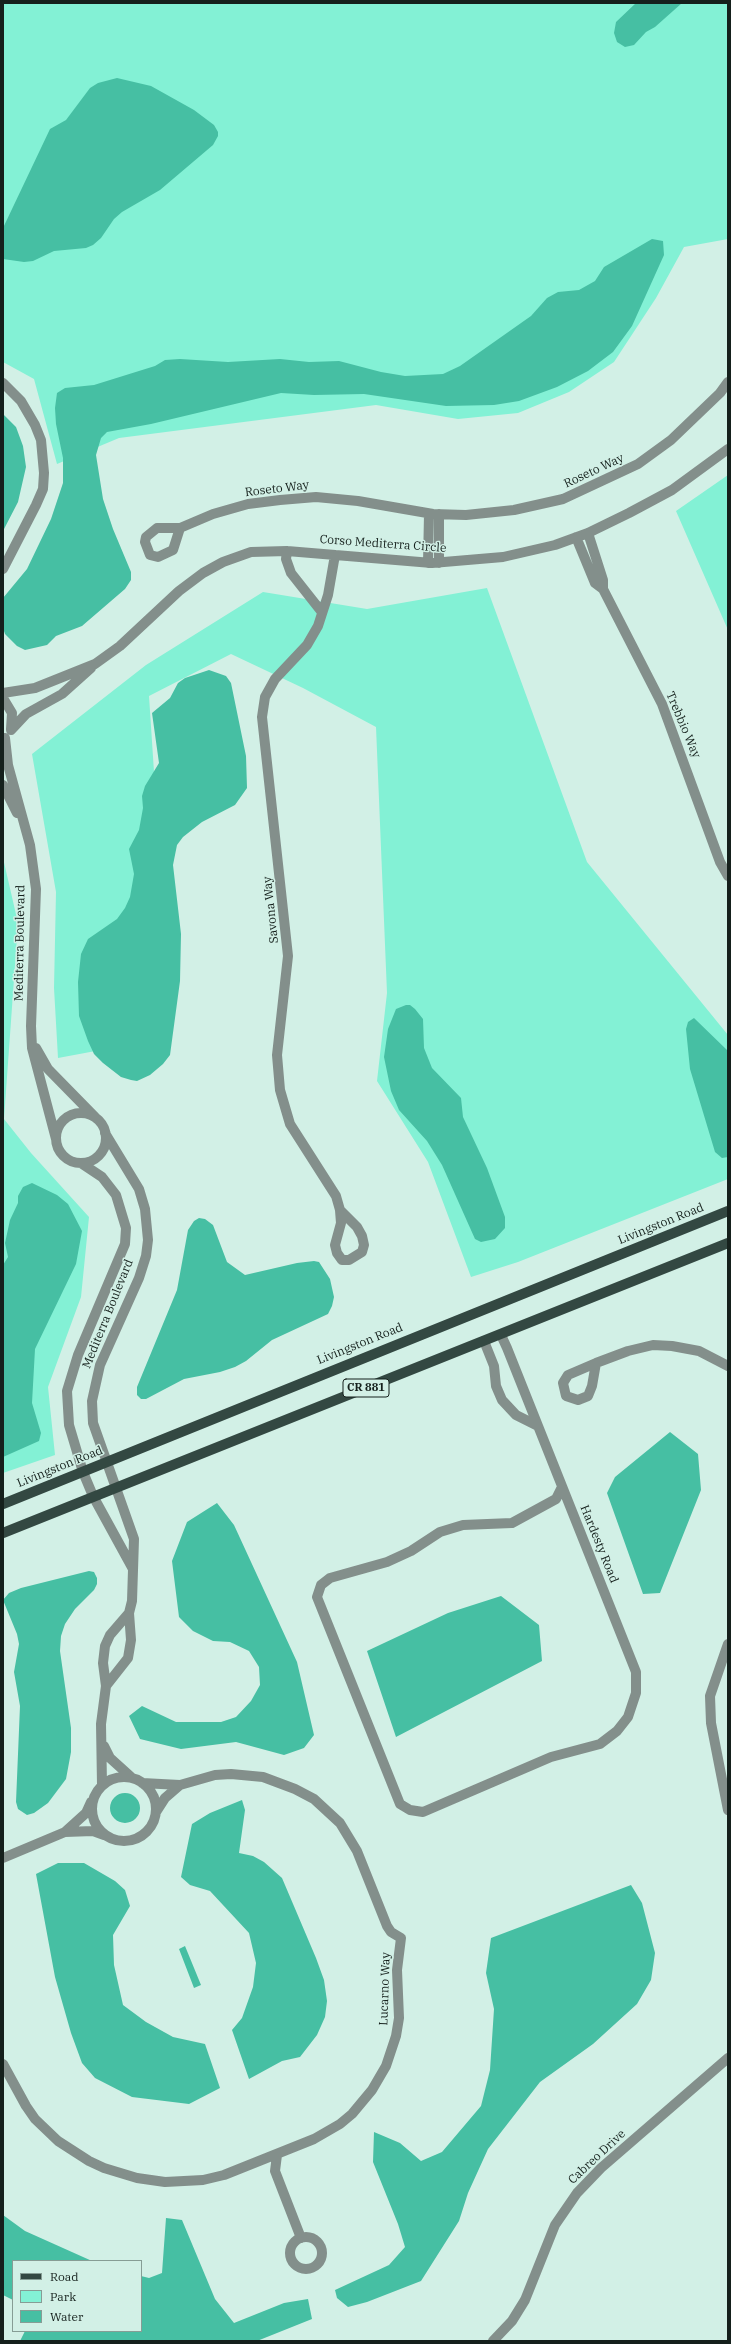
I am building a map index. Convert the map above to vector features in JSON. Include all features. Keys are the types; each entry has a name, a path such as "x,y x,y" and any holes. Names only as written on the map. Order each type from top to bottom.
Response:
{"main road":[{"name":"Livingston Road","path":"3,1504 728,1211"},
{"name":"CR 881","path":"3,1533 728,1243"}],"street":[{"name":"Roseto Way","path":"180,528 213,514 248,504 316,497 358,502 429,514 514,510 563,499 606,481 638,464 671,440 720,393 728,382"},
{"path":"3,383 21,401 33,420 41,440 44,473 43,489 3,569"},
{"name":"Corso Mediterra Circle","path":"6,736 26,714 62,694 95,664 120,646 179,591 203,573 223,562 251,552 287,550 428,563 503,557 546,547 588,533 672,490 728,449"},
{"path":"428,563 429,514"},
{"path":"438,563 439,514"},
{"name":"Trebbio Way","path":"588,533 603,580 603,589"},
{"name":"Trebbio Way","path":"576,537 595,583 603,589 662,704 720,862 728,876"},
{"path":"287,550 286,559 292,573 321,611"},
{"name":"Savona Way","path":"335,555 328,595 321,611 318,626 307,645 275,679 265,697 262,717 288,956 277,1055 280,1090 290,1124 336,1196 340,1210 341,1223 335,1245 337,1253 342,1260 349,1260 362,1252 363,1240 357,1227 340,1210"},
{"name":"Corso Mediterra Circle","path":"3,693 35,688 95,664"},
{"path":"3,698 12,713 6,736"},
{"name":"Mediterra Boulevard","path":"6,736 8,765 30,845 36,889 32,1036 36,1064 56,1139"},
{"name":"Mediterra Boulevard","path":"3,785 25,827"},
{"name":"Mediterra Boulevard","path":"32,1036 48,1069 98,1120"},
{"path":"83,1113 98,1120 105,1133 106,1140 100,1154 88,1162 81,1164 73,1162 61,1154 56,1139 57,1130 67,1117 83,1113"},
{"name":"Mediterra Boulevard","path":"105,1133 139,1189 145,1209 148,1240 146,1256 139,1278 100,1365 92,1401 93,1423 134,1539 132,1601 128,1613"},
{"name":"Mediterra Boulevard","path":"81,1164 102,1177 116,1195 126,1228 125,1244 78,1355 67,1391 69,1426 83,1472 93,1496 133,1569"},
{"name":"Hardesty Road","path":"501,1335 538,1426 636,1672 636,1693 628,1717 617,1731 600,1744 551,1757 423,1812 410,1810 400,1804 317,1597 321,1585 330,1578 387,1562 412,1551 440,1532 463,1524 512,1523 556,1499 562,1487"},
{"path":"484,1341 494,1366 496,1386 502,1400 516,1415 538,1426"},
{"path":"596,1363 628,1351 653,1345 672,1346 699,1351 728,1366"},
{"path":"102,1785 103,1744 101,1724 106,1686 103,1663 105,1646 110,1635 128,1613"},
{"path":"106,1686 128,1658 131,1640 128,1613"},
{"path":"728,1644 710,1696 711,1723 728,1810"},
{"path":"65,1832 93,1831 121,1841 137,1838 150,1828 156,1812 154,1798 142,1783 130,1777 110,1758 103,1744"},
{"name":"Lucarno Way","path":"3,2064 26,2106 49,2133 74,2152 104,2168 150,2181 184,2182 224,2175 314,2139 340,2124 362,2103 380,2077 391,2052 399,2018 397,1970 401,1938 391,1932 387,1926 349,1835 340,1823 314,1800 280,1782 248,1774 215,1775 180,1786 165,1798 156,1812"},
{"path":"3,1858 65,1832 86,1813 94,1796 102,1785 115,1778 130,1777"},
{"name":"Lucarno Way","path":"142,1783 180,1786"},
{"path":"94,1796 92,1807 93,1818 105,1835"},
{"name":"Cabreo Drive","path":"493,2341 512,2321 525,2300 555,2225 576,2192 601,2168 728,2058"},
{"path":"277,2155 275,2171 301,2238"},
{"path":"259,2162 275,2171"}],"green space":[{"path":"3,3 728,3 728,239 684,247 656,298 614,362 569,392 518,413 458,419 376,405 119,438 57,464 34,379 3,362"},
{"path":"728,475 728,630 676,511"},
{"path":"487,588 587,862 728,1035 728,1179 518,1262 471,1277 428,1162 377,1081 387,993 376,727 303,688 231,654 149,696 154,772 117,1047 58,1058 54,988 56,892 32,754 146,665 263,592 367,609"},
{"path":"3,858 18,923 4,1119 31,1153 89,1217 81,1297 48,1387 55,1455 3,1473"}],"water":[{"path":"636,3 682,3 655,27 646,32 634,45 625,47 617,42 614,33 616,22"},
{"path":"117,78 151,86 194,110 214,125 218,132 218,136 213,145 160,190 122,212 114,219 101,238 93,245 86,248 54,251 33,261 24,262 3,259 3,228 50,129 66,120 90,88 98,83"},
{"path":"652,239 663,241 664,255 632,326 613,352 588,371 557,387 519,401 494,405 446,406 364,394 314,395 281,393 151,424 107,432 101,438 96,455 103,499 113,529 131,572 131,580 125,589 82,626 56,636 47,645 25,650 17,646 5,634 3,628 3,598 27,569 51,519 63,483 63,458 56,424 55,408 57,393 65,388 94,385 155,366 165,360 180,359 228,362 280,359 309,362 339,361 381,372 405,376 443,374 460,366 531,316 547,298 558,292 579,290 595,281 604,267"},
{"path":"3,414 16,427 23,446 26,467 18,502 3,531"},
{"path":"209,670 226,676 231,683 246,756 247,788 235,805 202,822 183,837 177,845 173,865 181,934 180,981 170,1055 163,1064 150,1075 137,1081 131,1080 121,1077 103,1063 94,1054 88,1041 79,1016 78,982 81,954 88,939 117,919 125,908 130,897 134,874 129,849 139,830 143,808 142,796 145,786 159,763 152,713 170,698 178,683 185,678"},
{"path":"410,1005 415,1009 423,1019 424,1048 432,1068 461,1098 463,1117 487,1168 505,1217 505,1228 495,1239 481,1242 475,1239 442,1165 427,1141 399,1110 391,1091 384,1057 388,1029 396,1009"},
{"path":"694,1018 728,1051 728,1157 722,1158 715,1152 690,1069 686,1029 688,1022"},
{"path":"32,1183 57,1195 68,1204 82,1231 76,1264 35,1349 32,1403 41,1433 39,1441 3,1457 3,1265 8,1257 5,1243 10,1220 18,1203 18,1196 23,1187"},
{"path":"199,1218 205,1219 213,1225 227,1262 245,1275 297,1263 314,1261 319,1262 330,1279 334,1297 332,1306 328,1314 272,1340 246,1361 235,1367 220,1372 184,1379 146,1399 141,1399 137,1395 137,1387 177,1290 188,1230 194,1221"},
{"path":"670,1432 698,1454 701,1490 660,1593 643,1594 607,1493 615,1477"},
{"path":"217,1503 234,1525 297,1662 314,1735 304,1748 284,1755 236,1742 181,1749 140,1739 129,1716 142,1706 176,1722 221,1722 236,1717 251,1701 260,1685 259,1667 249,1651 230,1642 213,1641 193,1631 179,1617 172,1561 187,1522"},
{"path":"89,1571 94,1572 97,1578 97,1584 94,1590 75,1609 65,1624 61,1636 60,1651 71,1728 71,1752 66,1779 48,1803 34,1813 27,1815 18,1809 16,1802 20,1706 14,1672 19,1644 17,1634 3,1600 9,1593 21,1588"},
{"path":"501,1596 539,1625 542,1661 396,1737 367,1651 448,1613"},
{"path":"125,1793 131,1794 139,1802 139,1814 131,1822 125,1823 119,1822 111,1814 110,1808 111,1802 119,1794"},
{"path":"242,1800 245,1810 239,1853 253,1856 264,1862 282,1878 316,1958 324,1980 327,2001 325,2017 317,2035 300,2057 282,2061 249,2079 232,2030 242,2018 253,1987 256,1963 249,1933 210,1891 190,1885 181,1877 192,1824 210,1813"},
{"path":"58,1863 84,1863 115,1881 125,1890 130,1906 113,1935 114,1965 123,2005 146,2022 173,2037 205,2044 220,2088 189,2104 132,2097 95,2078 82,2063 71,2033 55,1977 36,1874"},
{"path":"631,1885 642,1903 655,1953 651,1980 637,2004 593,2044 540,2082 488,2149 468,2193 459,2221 421,2281 367,2302 348,2307 337,2298 335,2290 389,2265 405,2247 398,2224 373,2162 374,2132 400,2143 421,2161 442,2152 481,2106 490,2070 494,2009 486,1973 491,1938"},
{"path":"185,1946 201,1985 194,1988 179,1949"},
{"path":"3,2215 25,2231 90,2260 12,2260 12,2300 3,2295"},
{"path":"166,2218 182,2220 215,2299 234,2323 284,2303 308,2299 312,2319 257,2341 20,2341 24,2332 142,2332 142,2276 149,2278 162,2273"}]}
